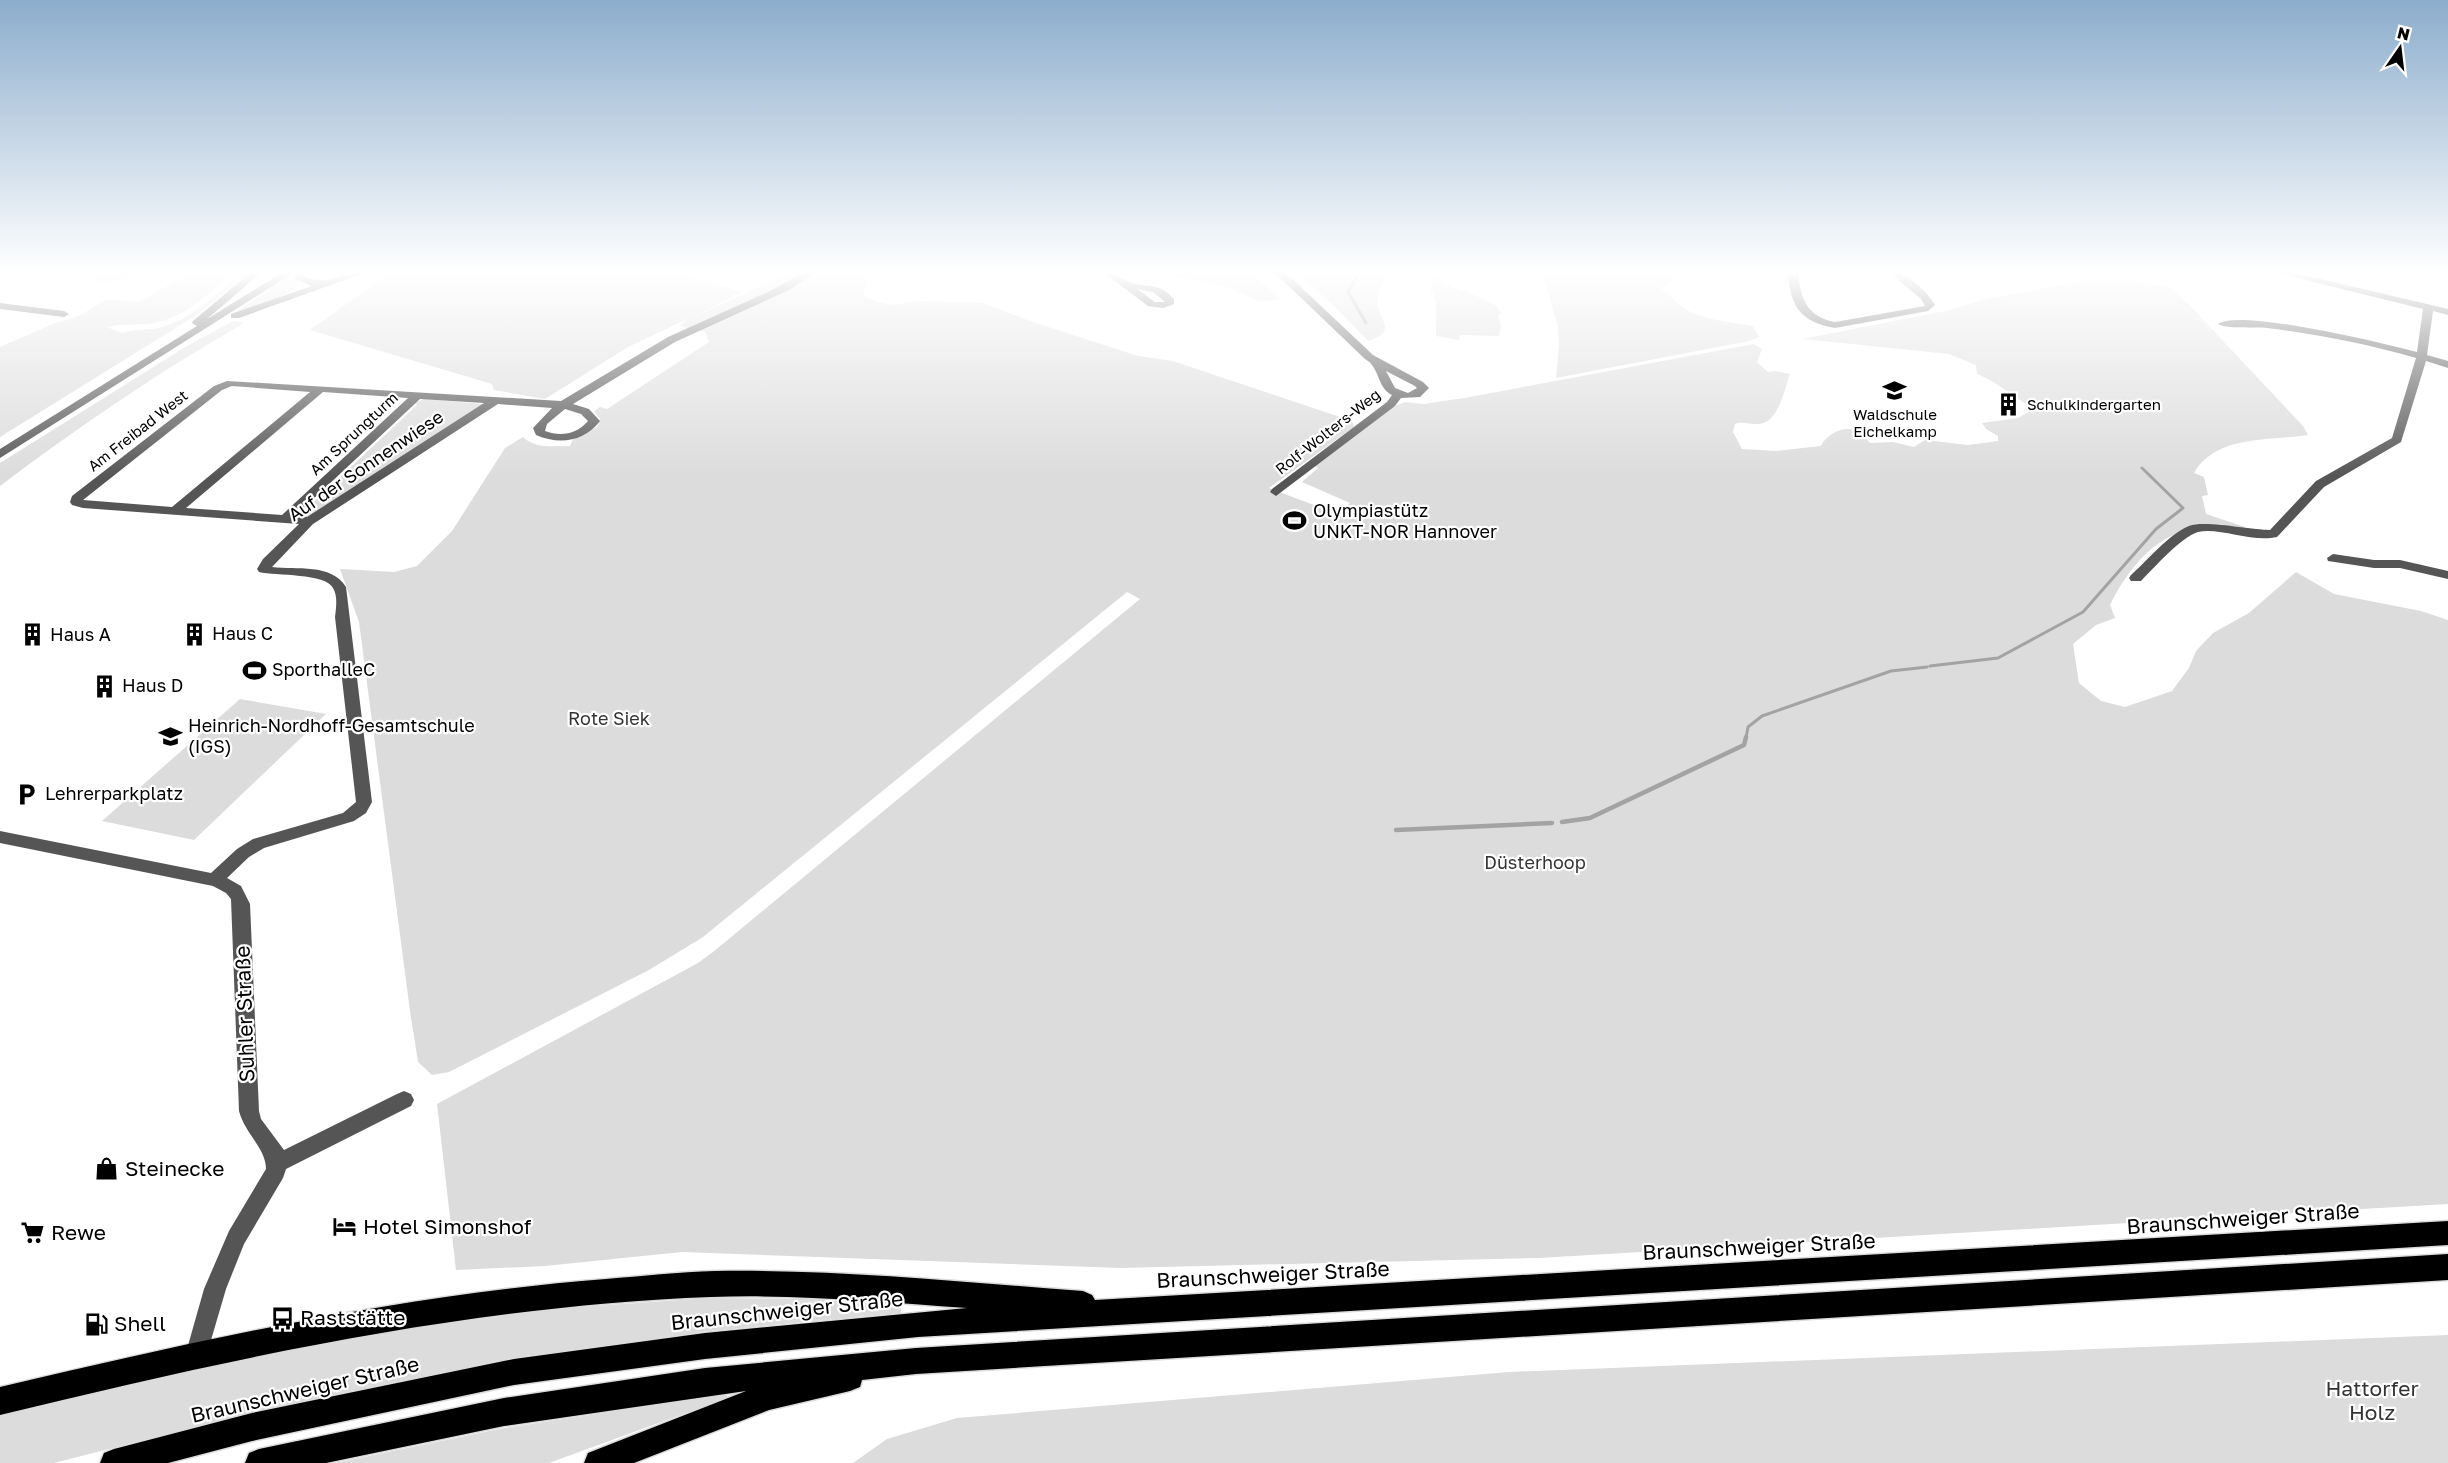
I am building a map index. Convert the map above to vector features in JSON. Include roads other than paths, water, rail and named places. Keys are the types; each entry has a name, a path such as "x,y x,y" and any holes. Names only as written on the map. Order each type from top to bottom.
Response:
{"highway":[{"name":"Braunschweiger Straße","path":"114,1463 252,1427 514,1372 705,1346 918,1324 2448,1233"},
{"path":"259,1463 504,1412 705,1382 916,1361 2448,1267"},
{"path":"0,1401 196,1356 406,1313 555,1294 713,1284 844,1287 1150,1309"},
{"path":"598,1463 769,1396 916,1361"}],"street":[{"path":"0,443 168,340"},
{"path":"0,454 184,340"},
{"path":"178,344 186,340"},
{"name":"Am Freibad West","path":"309,521 76,502 78,496 218,388 231,383 564,405 670,340"},
{"path":"1353,340 1377,362 1423,388 1413,396 1398,395 1390,390 1377,362"},
{"path":"2344,340 2422,356 2448,365"},
{"path":"2136,578 2178,539 2193,529 2273,534 2320,484 2397,440 2422,356 2424,340"},
{"path":"175,511 320,389"},
{"name":"Am Sprungturm","path":"284,520 418,395"},
{"name":"Rolf-Wolters-Weg","path":"1276,492 1390,404 1398,395"},
{"name":"Auf der Sonnenwiese","path":"214,880 243,853 259,843 348,816 360,809 364,802 342,617 343,591 334,578 326,575 273,572 264,569 268,562 309,521 495,400"},
{"path":"2333,558 2374,564 2400,564 2448,575"},
{"name":"Suhler Straße","path":"0,837 214,880 230,885 238,894 241,904 249,1111 252,1123 276,1155 277,1163"},
{"path":"196,1356 215,1289 236,1238 272,1179 277,1163 404,1100"}],"waterway":[{"path":"1930,666 1998,658 2083,612 2156,529 2183,508 2142,468"},
{"path":"1746,738 1748,727 1762,716 1891,671 1927,667"},
{"path":"1562,822 1590,818 1744,745 1746,737"},
{"path":"1396,830 1552,823"}],"place":[{"name":"Waldschule Eichelkamp","path":"1895,391"},
{"name":"Schulkindergarten","path":"2009,405"},
{"name":"Olympiastütz UNKT-NOR Hannover","path":"1295,521"},
{"name":"Haus C","path":"194,634"},
{"name":"Haus A","path":"32,635"},
{"name":"SporthalleC","path":"254,670"},
{"name":"Haus D","path":"104,686"},
{"name":"Heinrich-Nordhoff-Gesamtschule (IGS)","path":"170,736"},
{"name":"Lehrerparkplatz","path":"27,794"},
{"name":"Steinecke","path":"107,1169"},
{"name":"Hotel Simonshof","path":"345,1227"},
{"name":"Rewe","path":"33,1233"},
{"name":"Raststätte","path":"282,1318"},
{"name":"Shell","path":"96,1324"}],"park label":[{"name":"Rote Siek","path":"609,719"},
{"name":"Düsterhoop","path":"1535,863"},
{"name":"Hattorfer Holz","path":"2372,1401"}]}
